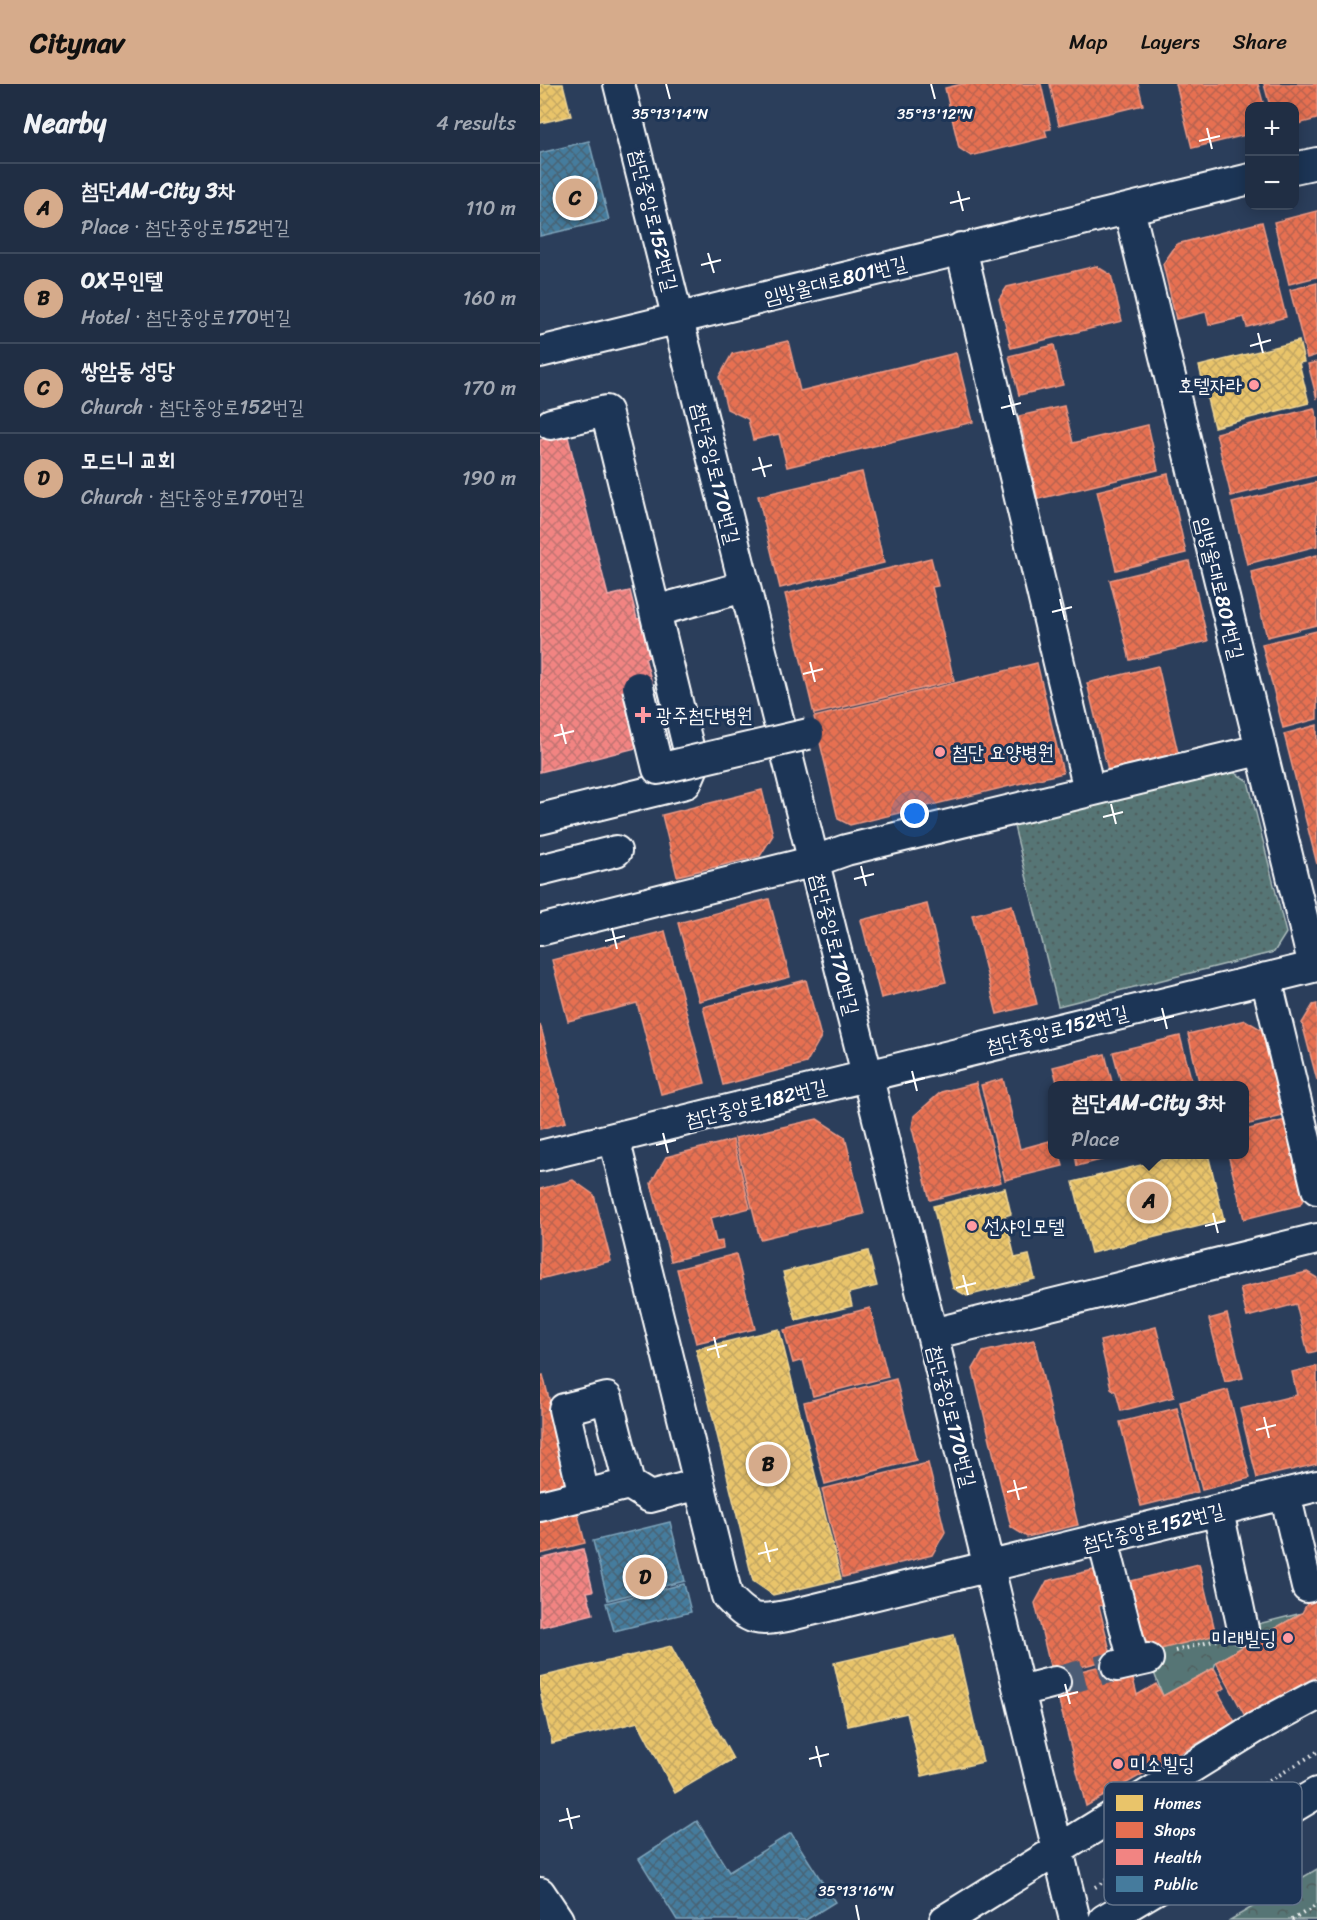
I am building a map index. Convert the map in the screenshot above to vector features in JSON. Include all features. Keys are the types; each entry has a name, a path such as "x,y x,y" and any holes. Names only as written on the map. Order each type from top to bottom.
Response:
{"street":[{"name":"첨단중앙로152번길","path":"619,84 679,321"},
{"path":"1299,167 1317,163"},
{"name":"임방울대로801번길","path":"540,352 679,321 961,248 1245,180"},
{"name":"임방울대로801번길","path":"1130,209 1259,750 1315,966"},
{"path":"961,248 1089,790"},
{"name":"첨단중앙로170번길","path":"679,321 933,1334 1073,1911"},
{"path":"540,819 686,783 693,767 606,411 551,424"},
{"path":"655,611 744,587"},
{"path":"638,687 658,769 813,733"},
{"path":"540,930 815,861 846,850 1259,750"},
{"path":"540,870 616,851"},
{"name":"첨단중앙로152번길","path":"867,1076 1315,966"},
{"path":"1266,978 1317,1189"},
{"name":"첨단중앙로182번길","path":"540,1156 867,1076"},
{"path":"614,1138 727,1596 744,1614 765,1620 989,1568"},
{"path":"933,1334 1317,1239"},
{"path":"584,1495 564,1409 607,1398 629,1484 650,1497 699,1484"},
{"path":"540,1506 629,1484"},
{"name":"첨단중앙로152번길","path":"989,1568 1317,1486"},
{"path":"1286,1494 1307,1587"},
{"path":"1218,1511 1243,1629"},
{"path":"1103,1540 1132,1657"},
{"path":"1020,1691 1054,1682"},
{"path":"1167,1782 1255,1728 1317,1695"},
{"path":"1302,1802 1317,1793"},
{"path":"945,1920 1104,1821"},
{"path":"540,1893 558,1920"},
{"path":"1104,1920 1129,1905"}],"path":[{"path":"1132,1657 1232,1636 1243,1629"},
{"path":"1271,1782 1317,1752"},
{"path":"1073,1911 1104,1891"},
{"path":"1292,1920 1317,1905"}],"green space":[{"path":"1224,766 1248,781 1286,933 1274,952 1058,1006 1012,818"},
{"path":"1302,1613 1216,1662 1214,1668 1163,1696 1146,1652"},
{"path":"1317,1869 1317,1920 1230,1920 1256,1905 1302,1905 1302,1878"}],"building: Homes":[{"path":"540,84 563,84 571,116 540,123"},
{"name":"호텔자라","path":"1299,341 1304,362 1299,363 1309,403 1214,427 1199,366"},
{"path":"1165,1159 1209,1159 1224,1220 1091,1253 1073,1182"},
{"path":"1005,1188 1011,1214 1005,1216 1015,1258 1029,1255 1035,1279 967,1296 953,1288 933,1206"},
{"path":"868,1251 877,1286 849,1293 852,1306 796,1320 783,1272"},
{"path":"779,1329 841,1579 773,1595 753,1581 696,1349"},
{"path":"954,1635 983,1762 922,1776 907,1713 848,1726 834,1663"},
{"path":"671,1646 733,1759 675,1793 638,1722 552,1743 540,1690 540,1677"}],"building: Shops":[{"path":"962,84 1041,84 1051,129 1045,130 1047,137 971,156 959,148 945,88"},
{"path":"1050,84 1138,84 1143,105 1059,125"},
{"path":"1176,84 1258,84 1263,102 1245,102 1245,135 1192,148"},
{"path":"1264,84 1317,84 1317,119 1299,124 1299,102 1269,102"},
{"path":"1317,211 1317,277 1289,284 1274,222"},
{"path":"1262,222 1286,317 1247,327 1244,317 1209,325 1206,312 1176,319 1163,264 1177,244"},
{"path":"1096,266 1111,275 1122,321 1011,348 999,299 1007,287"},
{"path":"1317,283 1317,355 1307,358 1290,290"},
{"path":"788,341 800,391 956,353 973,422 787,467 779,434 753,440 748,419 727,409 719,377 732,354"},
{"path":"1054,345 1063,385 1019,395 1009,356"},
{"path":"1317,362 1317,399 1308,364"},
{"path":"1064,406 1073,443 1148,425 1158,470 1038,499 1019,416"},
{"path":"1314,408 1317,418 1317,475 1231,496 1216,433"},
{"path":"862,472 884,563 780,588 758,496"},
{"path":"1168,474 1186,553 1116,570 1097,491"},
{"path":"1317,482 1317,546 1247,564 1232,503"},
{"path":"1317,555 1317,625 1267,637 1251,572"},
{"path":"931,558 938,586 932,587 954,681 814,714 785,594"},
{"path":"1189,561 1208,641 1130,660 1110,580"},
{"path":"1317,631 1317,719 1283,728 1262,644"},
{"name":"첨단 요양병원","path":"1037,663 1063,773 850,825 838,819 814,717"},
{"path":"1158,666 1178,753 1108,770 1087,683"},
{"path":"1317,725 1317,864 1284,734"},
{"path":"762,790 773,835 760,856 677,876 662,815"},
{"path":"769,899 790,977 699,1001 678,923"},
{"path":"927,904 946,982 881,998 861,920"},
{"path":"1012,905 1037,1004 997,1014 972,915"},
{"path":"665,931 705,1083 661,1094 637,1003 568,1021 552,960"},
{"path":"806,980 821,1037 806,1063 723,1085 703,1007"},
{"path":"1317,1004 1317,1080 1302,1023 1313,1005"},
{"path":"1245,1020 1262,1030 1283,1116 1249,1124 1249,1081 1199,1081 1188,1034"},
{"path":"540,1024 566,1122 540,1129"},
{"path":"1180,1036 1192,1081 1121,1081 1113,1052"},
{"path":"1105,1054 1112,1081 1057,1081 1053,1067"},
{"path":"1003,1079 1020,1149 1048,1141 1048,1159 1061,1159 1063,1166 1005,1180 981,1085"},
{"path":"976,1083 1001,1182 930,1200 912,1128 914,1116 941,1092"},
{"path":"817,1119 845,1137 864,1214 760,1239 735,1138"},
{"path":"1286,1120 1305,1196 1300,1205 1244,1219 1229,1159 1249,1159 1249,1129"},
{"path":"733,1140 750,1208 710,1218 716,1242 722,1241 723,1248 671,1261 651,1183 666,1157"},
{"path":"1076,1159 1104,1159 1077,1166"},
{"path":"573,1180 594,1195 611,1261 540,1279 540,1189"},
{"path":"736,1254 755,1329 696,1343 677,1269"},
{"path":"1307,1272 1317,1278 1317,1351 1308,1353 1296,1304 1247,1317 1240,1288"},
{"path":"870,1308 888,1377 813,1396 803,1360 793,1363 784,1330"},
{"path":"1227,1314 1243,1378 1225,1382 1209,1319"},
{"path":"1156,1327 1174,1397 1121,1411 1116,1392 1111,1388 1100,1341"},
{"path":"1034,1340 1078,1525 1027,1537 1011,1527 973,1369 983,1352"},
{"path":"1317,1366 1317,1464 1257,1478 1240,1409 1297,1395 1292,1372"},
{"path":"543,1375 585,1543 540,1554 540,1376"},
{"path":"896,1379 916,1460 825,1484 804,1402"},
{"path":"1228,1390 1250,1478 1202,1490 1180,1402"},
{"path":"1177,1408 1198,1492 1141,1506 1120,1422"},
{"path":"928,1463 945,1532 932,1555 843,1577 822,1489"},
{"path":"1199,1564 1216,1635 1141,1654 1123,1583"},
{"path":"1098,1569 1107,1604 1099,1606 1112,1659 1052,1674 1035,1603 1047,1581"},
{"name":"미래빌딩","path":"1317,1585 1317,1676 1245,1716 1216,1662 1302,1613"},
{"name":"미소빌딩","path":"1116,1662 1131,1671 1137,1695 1156,1684 1163,1696 1214,1668 1225,1688 1218,1692 1235,1722 1129,1782 1104,1782 1104,1796 1086,1806 1053,1678"}],"building: Health":[{"path":"567,433 608,596 630,591 637,619 649,616 658,655 645,658 652,683 644,746 540,772 540,440"},
{"path":"583,1549 593,1591 587,1592 593,1614 540,1627 540,1559"}],"building: Public":[{"path":"589,141 609,220 540,236 540,153"},
{"path":"670,1522 685,1581 608,1600 593,1541"},
{"path":"684,1584 691,1612 614,1631 606,1603"},
{"path":"697,1821 729,1872 791,1833 835,1902 806,1920 677,1920 639,1859"}],"tunnel":[{"path":"1055,1682 1117,1666"}],"place":[{"name":"쌍암동 성당","path":"575,198"},
{"name":"호텔자라","path":"1254,385"},
{"name":"광주첨단병원","path":"643,715"},
{"name":"첨단 요양병원","path":"940,752"},
{"name":"첨단AM-City 3차","path":"1149,1201"},
{"name":"선샤인모텔","path":"972,1226"},
{"name":"OX무인텔","path":"768,1464"},
{"name":"모드니 교회","path":"645,1577"},
{"name":"미래빌딩","path":"1288,1638"},
{"name":"미소빌딩","path":"1118,1764"}]}
